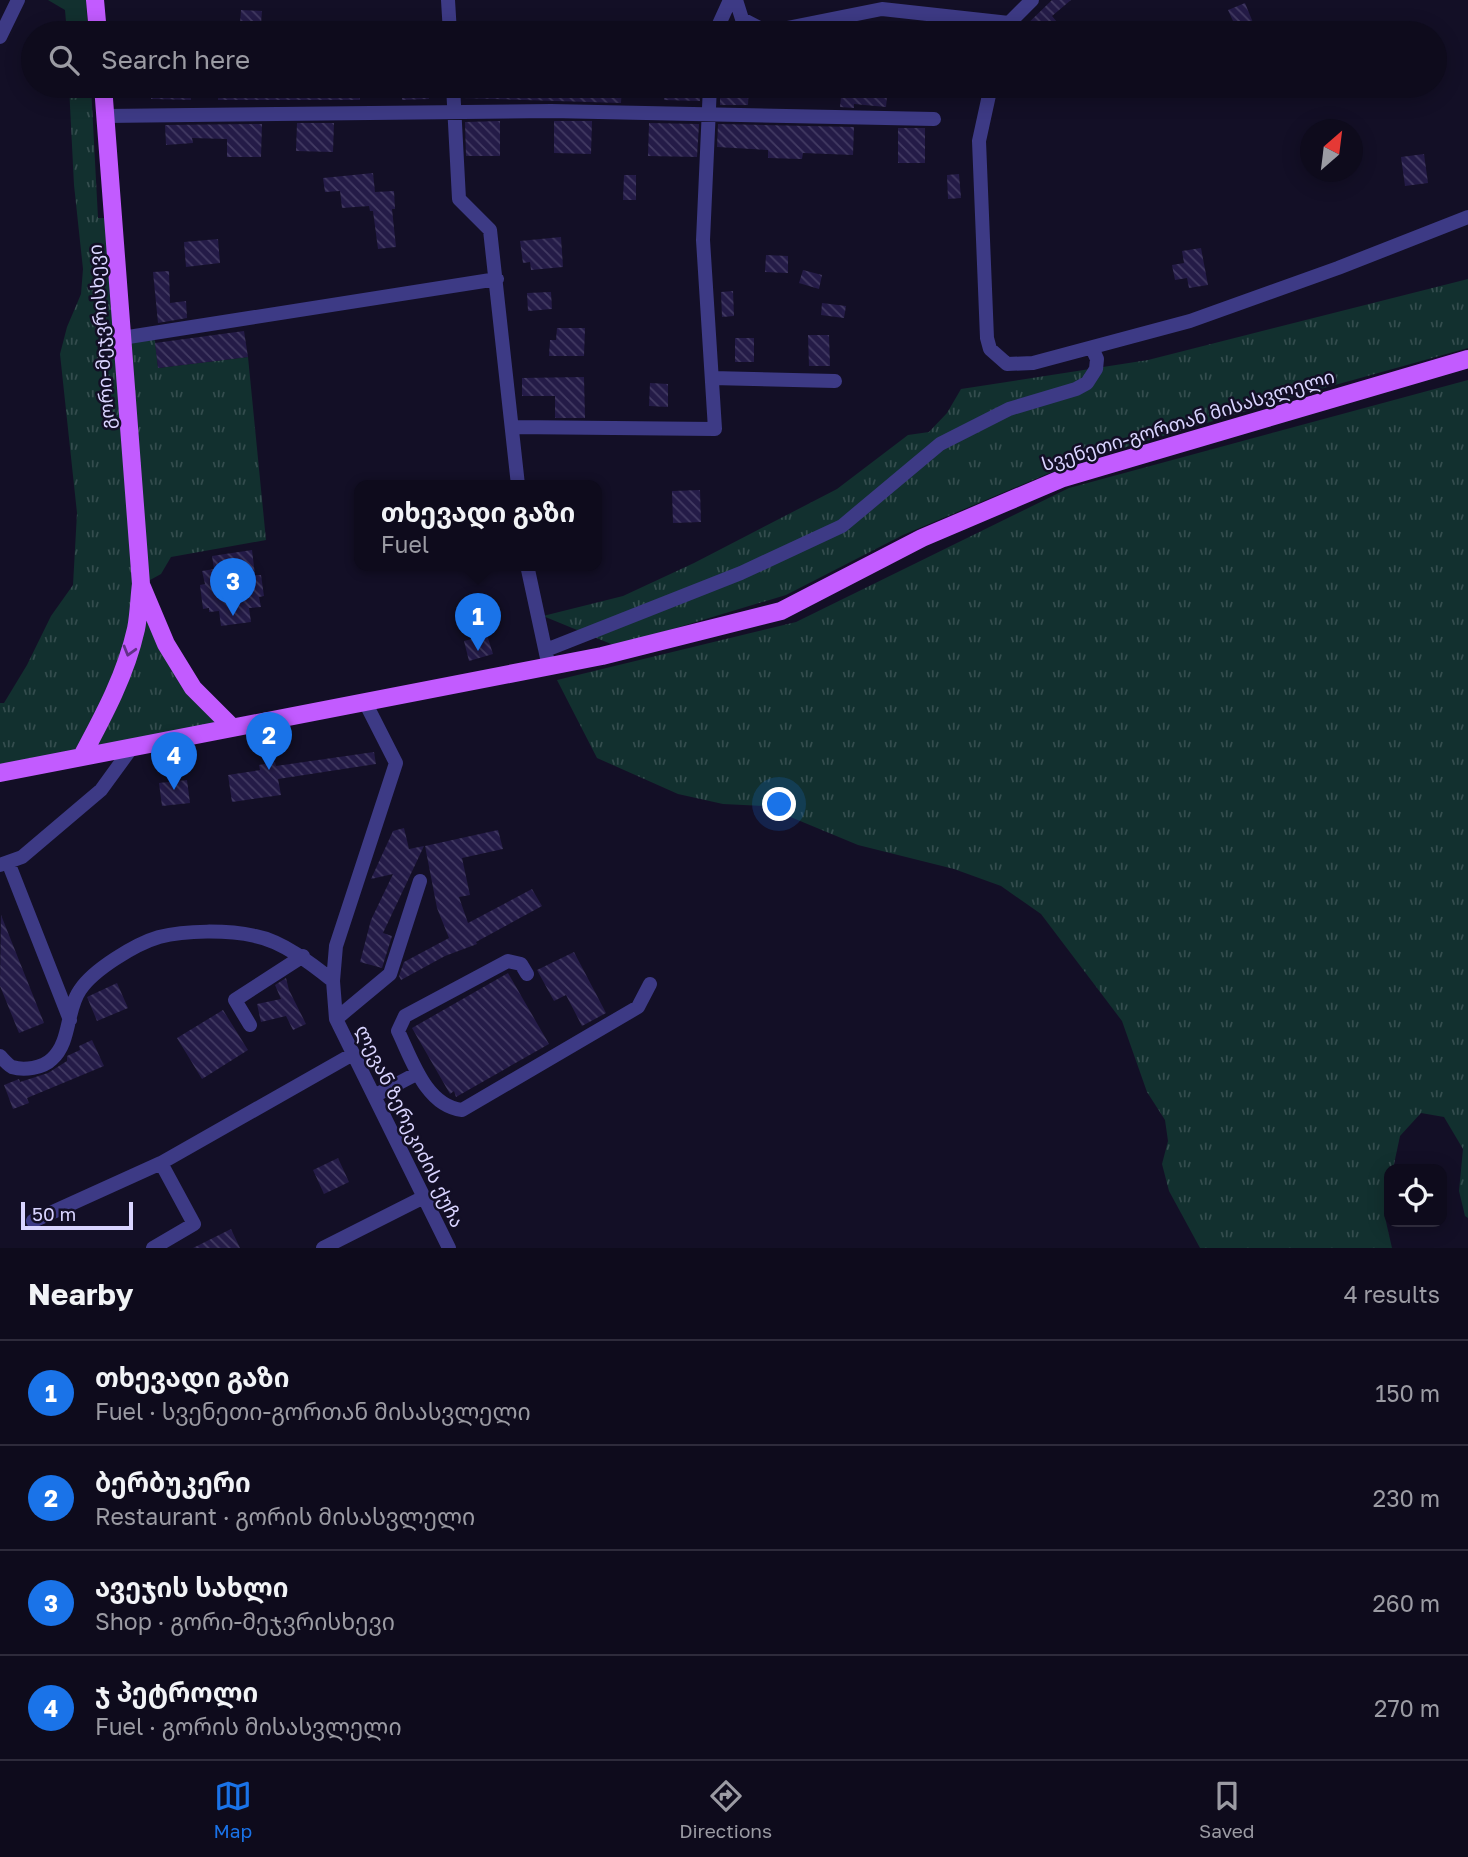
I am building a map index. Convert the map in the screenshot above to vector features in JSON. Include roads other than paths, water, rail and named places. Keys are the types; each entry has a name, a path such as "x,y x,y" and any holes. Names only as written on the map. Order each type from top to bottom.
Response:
{"main road":[{"path":"95,0 97,21"},
{"name":"გორი-მეჯვრისხევი","path":"82,756 109,706 125,664 136,628 141,584 104,98"},
{"name":"სვენეთი-გორთან მისასვლელი","path":"0,772 365,702 547,658 602,656 781,611 922,538 1063,478 1468,359"},
{"name":"გორი-მეჯვრისხევი","path":"141,584 166,644 193,688 232,727"}],"street":[{"path":"0,37 18,0"},
{"path":"448,0 449,21"},
{"path":"720,21 730,0"},
{"path":"736,0 743,19 747,21"},
{"path":"1013,21 1032,0"},
{"path":"822,21 881,9 961,21"},
{"path":"454,98 459,199 491,230 517,480"},
{"path":"512,427 715,429 703,240 710,98"},
{"path":"988,98 979,141 987,338 990,349 1007,364 1033,363 1190,321 1338,268 1468,217"},
{"path":"105,116 551,111 933,120"},
{"path":"122,338 497,279"},
{"path":"528,571 547,658 842,526 940,444 1009,409 1076,389 1087,383 1096,369 1097,359 1092,348"},
{"path":"712,378 835,381"},
{"name":"ლევან ზერეკიძის ქუჩა","path":"365,702 396,763 336,946 333,981 336,1019 449,1248"},
{"path":"70,1020 4,864 22,857 101,790 134,746"},
{"path":"336,1019 390,974 420,881"},
{"path":"0,1056 11,1067 36,1068 52,1059 62,1044 78,992 95,972 159,937 209,932 257,936 303,956 333,981"},
{"path":"250,1025 235,1000 303,956"},
{"path":"527,974 520,964 508,961 405,1016 398,1031 418,1073 436,1097 454,1109 463,1110 638,1007 650,984"},
{"path":"33,1221 161,1164 353,1054"},
{"path":"374,1096 418,1073"},
{"path":"153,1248 194,1224 161,1164"},
{"path":"323,1248 424,1197"}],"place":[{"name":"ავეჯის სახლი","path":"233,616"},
{"name":"თხევადი გაზი","path":"478,651"},
{"name":"ბერბუკერი","path":"269,770"},
{"name":"ჯ პეტროლი","path":"174,790"}]}
